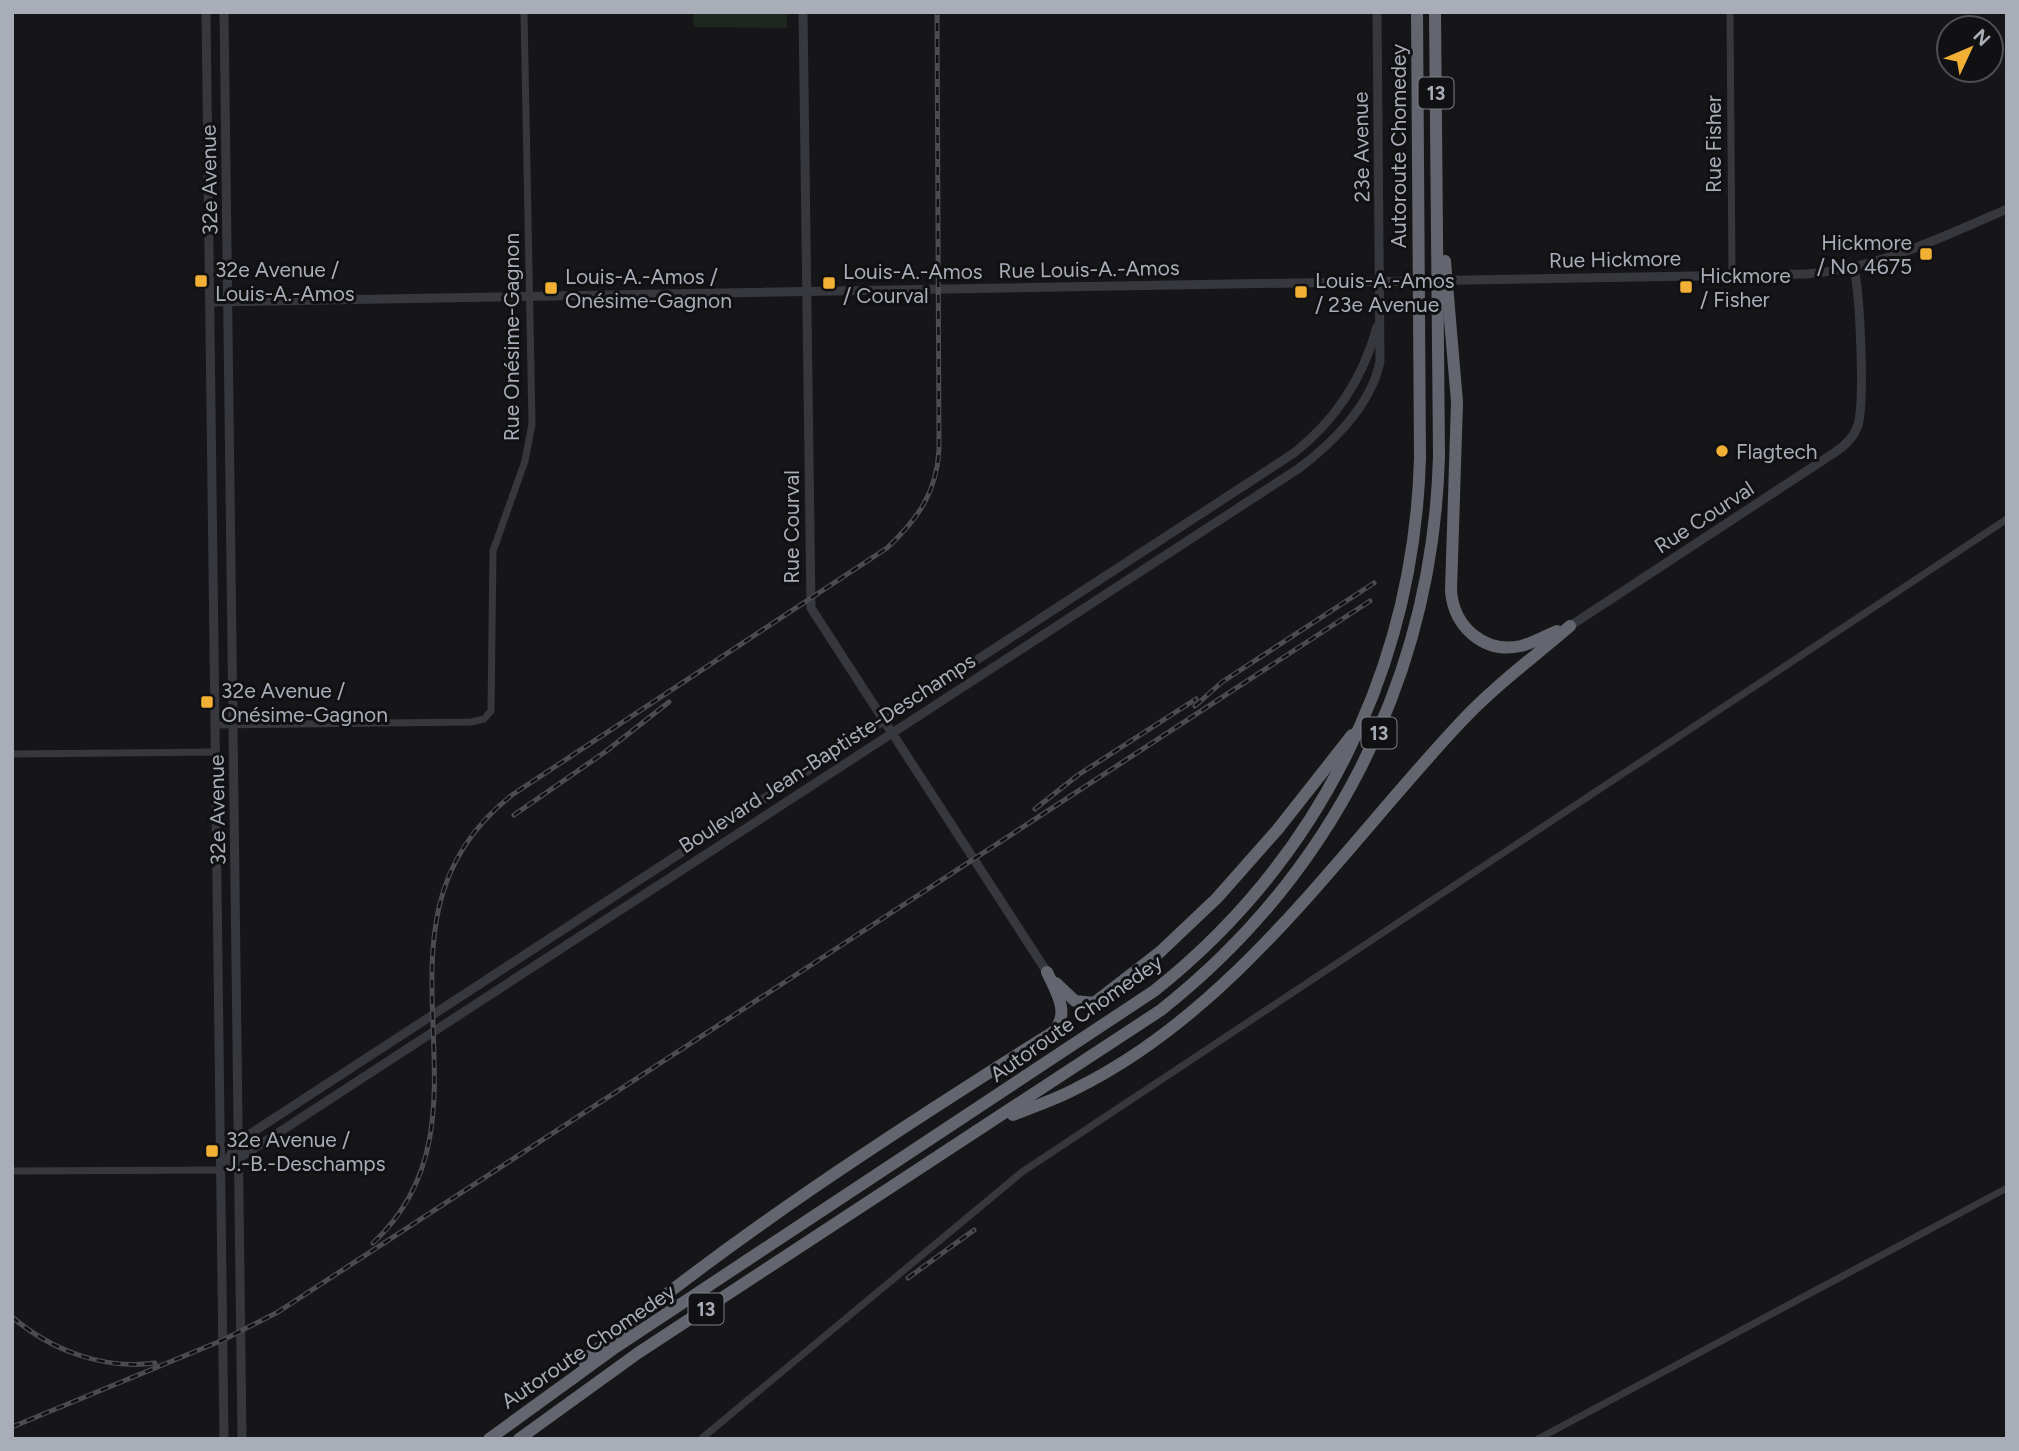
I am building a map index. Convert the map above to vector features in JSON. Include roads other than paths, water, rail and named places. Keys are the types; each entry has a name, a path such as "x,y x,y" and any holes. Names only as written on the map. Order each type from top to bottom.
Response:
{"highway":[{"name":"Autoroute Chomedey","path":"489,1439 627,1340 1090,1037 1168,980 1228,924 1282,861 1328,793 1366,717 1385,666 1405,593 1419,490 1417,12"},
{"name":"Autoroute Chomedey","path":"519,1439 638,1353 1140,1025 1218,961 1274,902 1306,861 1344,802 1375,742 1399,682 1418,620 1435,524 1439,456 1435,12"},
{"path":"1437,174 1456,394 1451,591 1454,606 1469,631 1495,646 1525,645 1570,626"},
{"path":"985,1126 1078,1088 1160,1034 1204,1000 1273,933 1459,723 1513,672 1570,626"},
{"path":"1047,972 1072,999 1085,1004 1099,1000 1133,974 1190,925 1247,866 1366,717"},
{"path":"514,1419 653,1304 824,1179 1053,1032 1063,1012 1047,972"}],"street":[{"name":"32e Avenue","path":"206,12 224,1439"},
{"name":"32e Avenue","path":"224,12 242,1439"},
{"name":"Rue Onésime-Gagnon","path":"215,725 471,722 490,714 493,694 493,551 525,461 531,431 524,12"},
{"name":"Rue Courval","path":"803,12 811,608 1047,972"},
{"name":"23e Avenue","path":"1377,12 1380,281"},
{"name":"Rue Fisher","path":"1730,12 1732,275"},
{"name":"Rue Hickmore","path":"1380,281 1806,274 1854,268 1900,253 2007,209"},
{"name":"Rue Courval","path":"1570,626 1848,442 1857,426 1860,408 1858,297 1854,268"},
{"name":"Rue Louis-A.-Amos","path":"210,302 1380,281"},
{"name":"Boulevard Jean-Baptiste-Deschamps","path":"221,1170 1298,468 1322,449 1349,420 1378,371 1380,281"},
{"name":"Boulevard Jean-Baptiste-Deschamps","path":"221,1170 238,1142 1303,446 1328,422 1349,394 1367,358 1380,314"},
{"path":"701,1439 987,1198 1022,1172 2007,519"},
{"path":"12,754 216,752"},
{"path":"760,803 767,814"},
{"path":"407,1032 414,1043"},
{"path":"12,1171 221,1170"},
{"path":"1538,1439 2007,1188"},
{"path":"222,1293 240,1293"},
{"path":"223,1375 241,1375"}],"railway":[{"path":"373,1243 412,1192 430,1137 434,1079 432,959 440,901 465,846 512,795 887,548 917,515 930,492 939,449 937,12"},
{"path":"1195,706 1222,682 1374,583"},
{"path":"12,1427 223,1340 278,1312 1370,601"},
{"path":"1035,809 1078,775 1196,699"},
{"path":"514,815 605,752 669,702"},
{"path":"908,1278 974,1230"},
{"path":"12,1317 43,1339 79,1355 116,1363 155,1363"}],"place":[{"name":"Hickmore / No 4675","path":"1926,254"},
{"name":"32e Avenue / Louis-A.-Amos","path":"201,281"},
{"name":"Louis-A.-Amos / Courval","path":"829,283"},
{"name":"Hickmore / Fisher","path":"1686,287"},
{"name":"Louis-A.-Amos / Onésime-Gagnon","path":"551,288"},
{"name":"Louis-A.-Amos / 23e Avenue","path":"1301,292"},
{"name":"Flagtech","path":"1722,451"},
{"name":"32e Avenue / Onésime-Gagnon","path":"207,702"},
{"name":"32e Avenue / J.-B.-Deschamps","path":"212,1151"}]}
